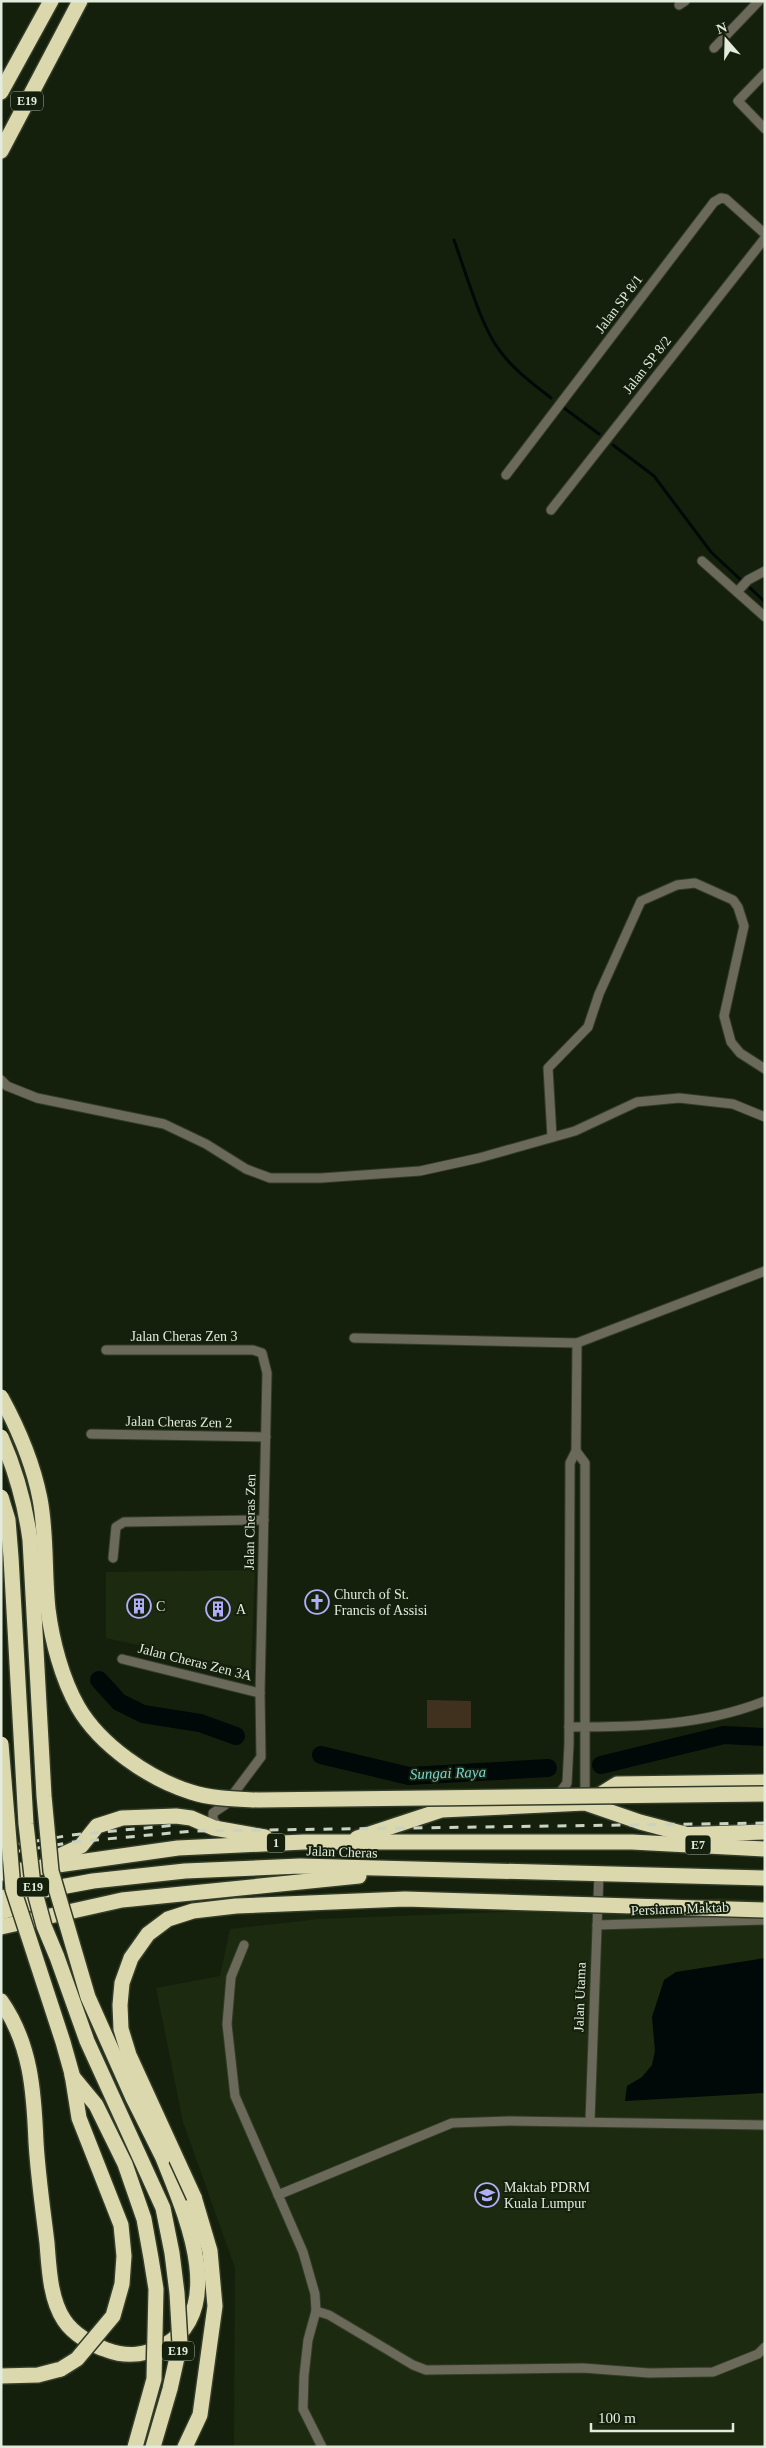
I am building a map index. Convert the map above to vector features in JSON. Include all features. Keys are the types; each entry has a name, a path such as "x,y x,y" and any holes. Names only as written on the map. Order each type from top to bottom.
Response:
{"highway":[{"name":"E19","path":"1,92 50,1"},
{"name":"E19","path":"1,151 80,1"},
{"path":"54,50 86,1"},
{"path":"1,1397 15,1422 31,1462 40,1500 48,1610 65,1675 78,1707 102,1737 131,1763 190,1792 215,1797 258,1800 765,1794"},
{"path":"1,1437 16,1472 26,1511 30,1540 43,1787 51,1871 88,1997 133,2098 163,2158 181,2204 196,2254 199,2285 195,2305 188,2324 178,2336 150,2352 134,2355 106,2350 74,2331 65,2321 53,2290 36,2142 36,2112 27,2052 16,2024 1,2001"},
{"name":"E19","path":"1,1497 8,1520 26,1824 32,1885 44,1926 58,1957 87,2042 163,2208 172,2253 180,2344 170,2389 153,2447"},
{"name":"E19","path":"1,1744 13,1889 72,2074 96,2105 125,2164 144,2219 156,2289 154,2380 135,2447"},
{"path":"585,1803 618,1784 765,1782"},
{"path":"349,1841 420,1815 442,1810 585,1803 640,1822 685,1834"},
{"path":"31,1869 81,1846 97,1826 122,1818 176,1816 191,1818 223,1830 304,1842"},
{"path":"632,1842 685,1834 765,1832"},
{"name":"Jalan Cheras","path":"1,1873 178,1848 349,1841 632,1842"},
{"name":"E7","path":"632,1842 765,1848"},
{"name":"Jalan Cheras","path":"1,1898 94,1881 185,1871 290,1866 654,1875"},
{"path":"1,1927 122,1900 310,1882 400,1870"},
{"path":"654,1875 765,1878"},
{"path":"654,1875 765,1888"},
{"path":"1,1912 94,1881"},
{"path":"185,2447 200,2415 215,2306 210,2251 194,2197 129,2055 121,2029 120,2005 122,1983 131,1958 148,1934 168,1919 193,1911 236,1906 405,1899 765,1910"},
{"path":"1,2376 38,2375 61,2369 77,2359 112,2316 122,2284 124,2256 121,2225 79,2118 72,2074"}],"street":[{"path":"714,48 759,1"},
{"path":"765,73 738,101 765,129"},
{"name":"Jalan SP 8/1","path":"506,475 714,202 721,198 726,199 765,236"},
{"name":"Jalan SP 8/2","path":"551,510 765,236"},
{"path":"702,561 765,617"},
{"path":"737,592 748,580 765,571"},
{"path":"552,1136 548,1068 588,1027 599,994 641,901 660,891 678,885 695,883 733,900 738,906 744,926 724,1016 732,1042 740,1053 765,1069"},
{"path":"1,1080 7,1086 37,1098 164,1124 206,1144 246,1169 270,1178 321,1178 420,1171 479,1158 575,1131 637,1102 679,1098 733,1104 765,1117"},
{"path":"354,1338 577,1343 765,1272"},
{"path":"550,1806 566,1783 569,1727 570,1463 576,1451 577,1343"},
{"name":"Jalan Cheras Zen 3","path":"106,1350 253,1350 262,1353"},
{"name":"Jalan Cheras Zen","path":"223,1830 212,1817 217,1809 225,1805 261,1757 260,1692 267,1373 262,1353"},
{"name":"Jalan Cheras Zen 2","path":"91,1434 266,1437"},
{"path":"576,1451 585,1463 585,1803"},
{"path":"113,1558 116,1527 124,1522 264,1520"},
{"name":"Jalan Cheras Zen 3A","path":"122,1659 260,1692"},
{"path":"569,1727 652,1726 694,1721 733,1713 765,1701"},
{"path":"176,1816 201,1816 225,1805"},
{"name":"Jalan Utama","path":"590,2122 598,1873"},
{"name":"Persiaran Maktab","path":"597,1925 765,1920"},
{"path":"244,1946 231,1976 227,2024 235,2096 303,2252 315,2294 316,2312 308,2340 303,2409 322,2447"},
{"path":"278,2195 452,2123 510,2121 765,2125"},
{"path":"316,2312 329,2315 413,2365 426,2370 583,2368 649,2373 713,2372 758,2354 765,2347"}],"shaded area":[{"path":"255,1570 251,1670 106,1638 106,1572"},
{"path":"427,1700 471,1701 471,1728 427,1728"},
{"name":"Maktab PDRM Kuala Lumpur","path":"720,1898 765,1900 765,2447 234,2447 235,2268 183,2122 156,1988 220,1976 230,1929 319,1919 611,1908"},
{"path":"765,1958 765,2093 625,2101 627,2086 642,2077 652,2065 655,2051 652,2017 664,1980 676,1972"}],"waterway":[{"path":"454,240 468,282 493,341 511,364 551,398"},
{"path":"564,408 599,434"},
{"path":"613,445 654,476 711,552 742,581"},
{"path":"750,588 765,602"},
{"name":"Sungai Raya","path":"99,1680 119,1702 143,1714 200,1723 236,1736"},
{"name":"Sungai Raya","path":"601,1765 724,1735 765,1737"},
{"name":"Sungai Raya","path":"321,1755 409,1776 548,1768"}],"railway":[{"path":"1,1854 74,1842 193,1831 765,1823"},
{"path":"1,1847 71,1835 177,1825"}],"place":[{"name":"Church of St. Francis of Assisi","path":"317,1602"},
{"name":"C","path":"139,1606"},
{"name":"A","path":"218,1609"},
{"name":"Maktab PDRM Kuala Lumpur","path":"487,2195"}]}
